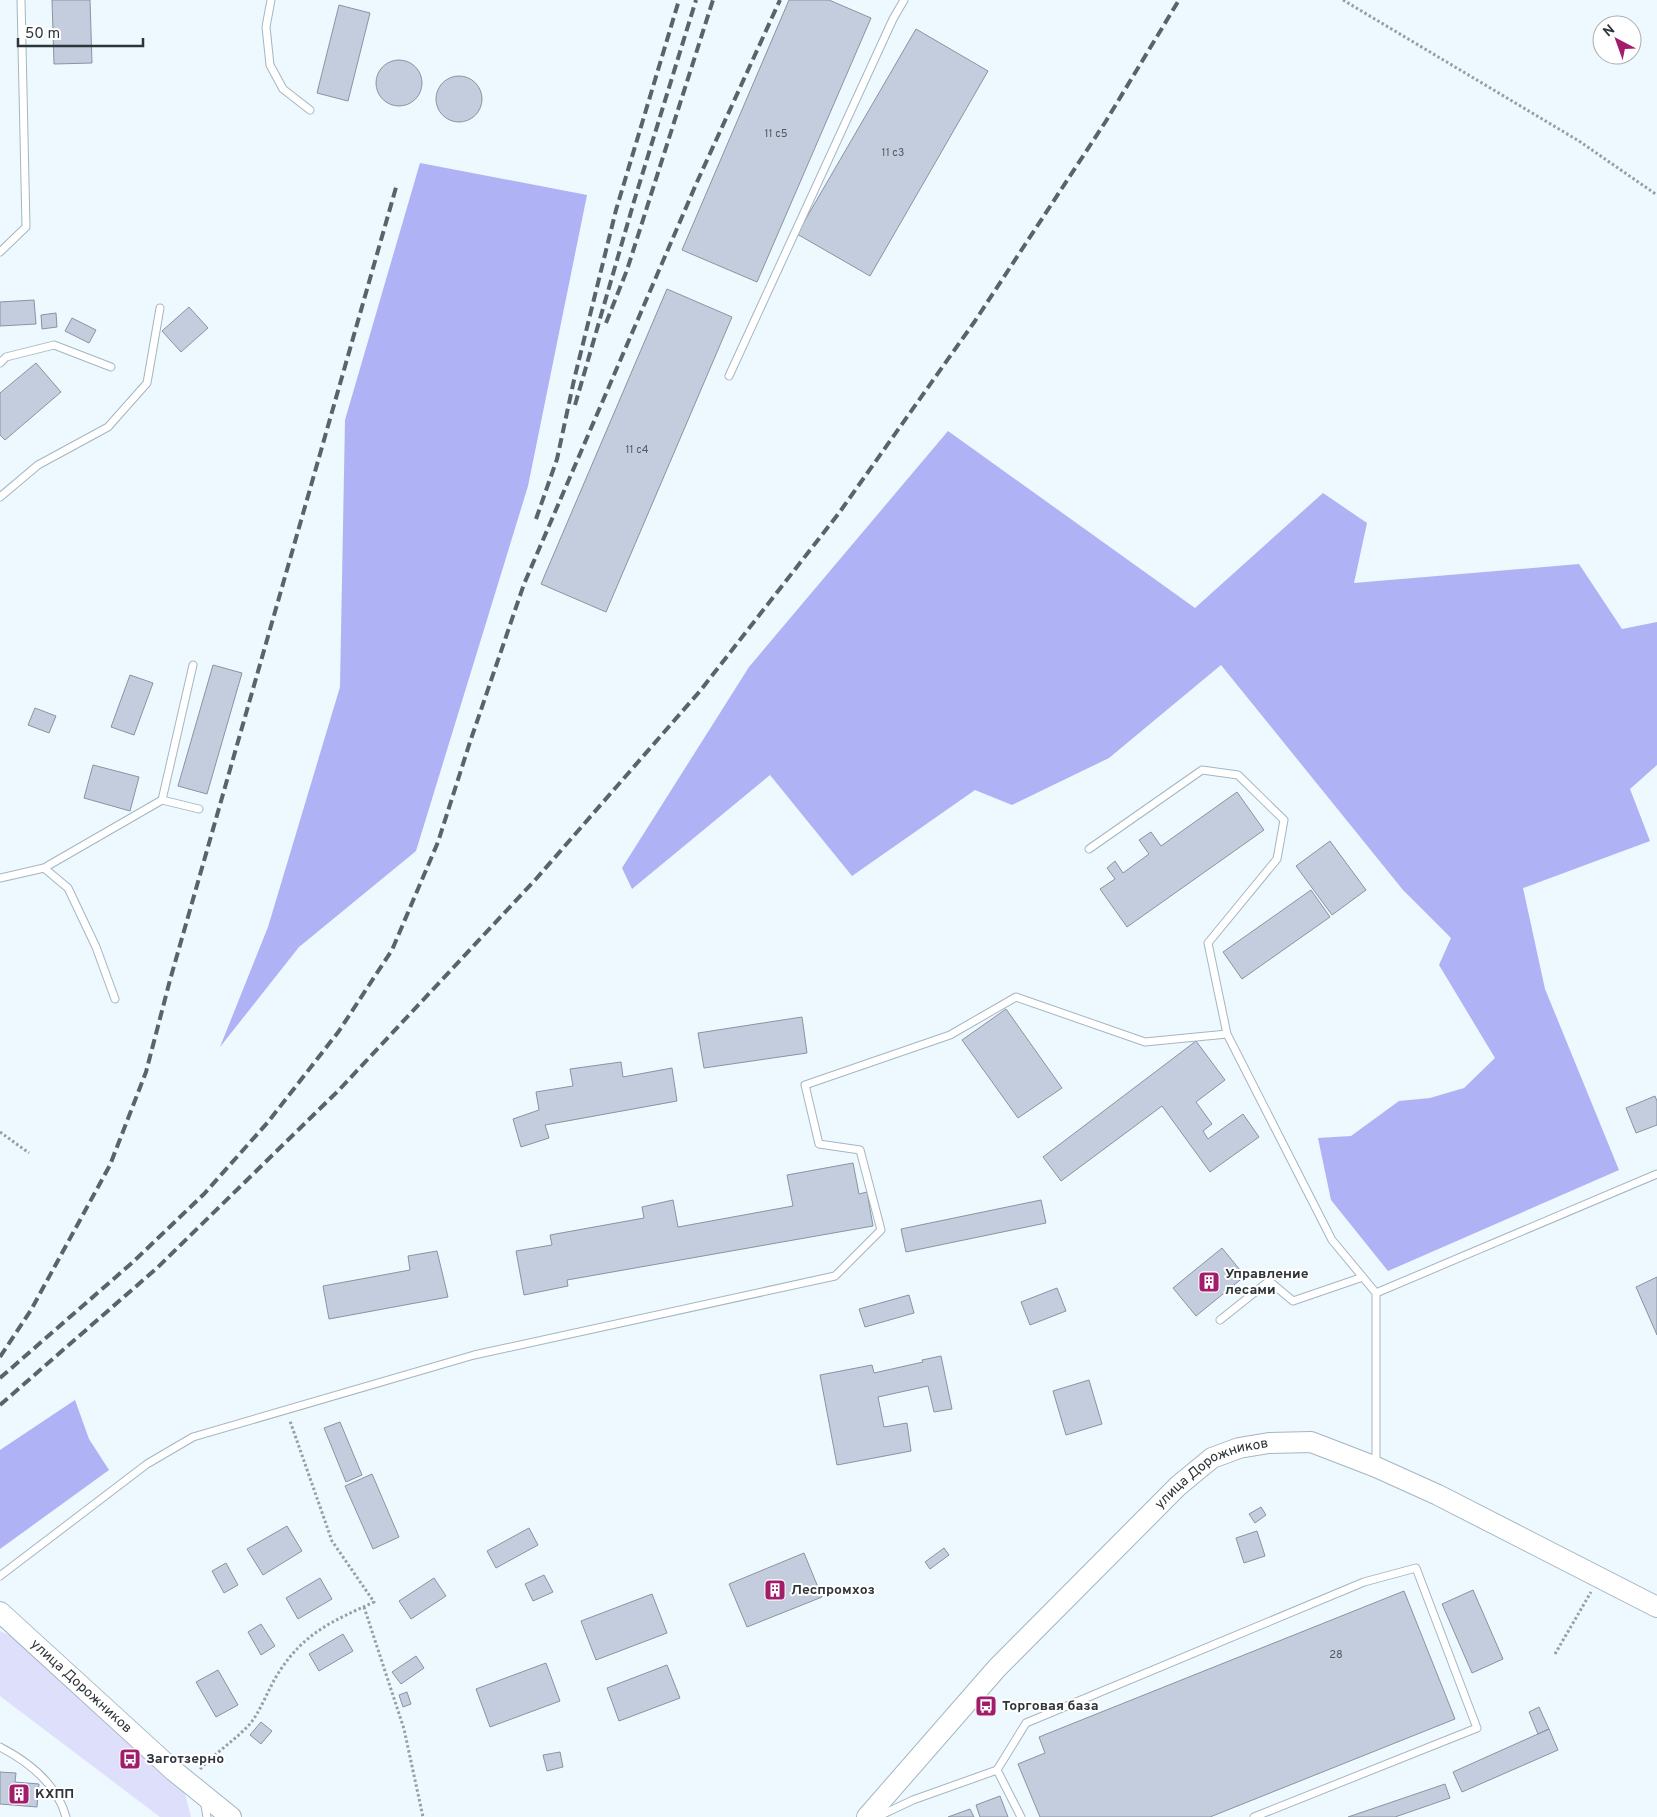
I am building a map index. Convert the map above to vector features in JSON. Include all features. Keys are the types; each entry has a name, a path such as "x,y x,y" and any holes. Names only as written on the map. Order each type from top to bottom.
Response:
{"street":[{"name":"улица Дорожников","path":"867,1817 997,1668 1178,1486 1212,1458 1239,1448 1269,1443 1311,1442 1376,1467 1438,1495 1657,1607"},
{"name":"улица Дорожников","path":"0,1612 196,1789 231,1817"}],"lane":[{"path":"0,252 26,227 21,0"},
{"path":"271,0 266,27 270,65 283,89 310,110"},
{"path":"729,376 893,19 904,0"},
{"path":"0,497 38,465 108,427 147,383 160,308"},
{"path":"0,363 6,357 54,345 111,368"},
{"path":"162,800 193,665"},
{"path":"1089,849 1202,770 1238,775 1284,820 1277,859 1208,943 1227,1034 1332,1240 1376,1293 1376,1467"},
{"path":"0,878 44,868 162,800 199,809"},
{"path":"44,868 68,888 96,946 116,999"},
{"path":"0,1576 147,1464 192,1436 474,1355 835,1276 881,1230 860,1150 819,1144 805,1085 950,1036 957,1030 1016,997 1145,1042 1227,1034"},
{"path":"1376,1293 1657,1174"},
{"path":"1220,1320 1270,1282 1293,1301 1363,1278"},
{"path":"877,1817 913,1800 997,1770 1026,1723 1364,1582 1416,1568 1477,1728 1254,1817"},
{"path":"0,1747 44,1777 64,1808 66,1817"},
{"path":"997,1770 1021,1817"},
{"path":"196,1789 207,1817"}],"path":[{"path":"1342,0 1579,141 1657,195"},
{"path":"0,1132 28,1153"},
{"path":"196,1789 213,1755 250,1724 280,1671 302,1642 330,1622 374,1602 332,1541 286,1409"},
{"path":"1555,1654 1600,1578"},
{"path":"364,1607 404,1729 423,1817"}],"shaded area":[{"path":"420,163 587,195 528,486 416,851 299,947 220,1047 268,927 340,687 345,420"},
{"path":"948,431 1195,608 1323,493 1367,523 1354,583 1579,564 1622,629 1657,622 1657,765 1630,789 1650,841 1523,888 1545,989 1619,1170 1388,1271 1331,1200 1318,1138 1351,1136 1399,1101 1430,1098 1464,1088 1495,1058 1439,965 1451,938 1403,890 1221,665 1109,758 1012,805 975,790 852,876 770,775 632,889 622,868 749,667"},
{"path":"75,1400 89,1439 109,1470 0,1549 0,1450"},
{"path":"0,1631 25,1643 183,1786 191,1817 160,1817 0,1696"}],"building":[{"path":"52,0 90,0 92,63 54,64"},
{"path":"789,0 829,0 871,18 757,282 682,250"},
{"path":"339,5 370,13 348,101 317,93"},
{"path":"916,29 988,71 870,276 797,234"},
{"path":"399,60 412,64 418,70 422,83 418,96 412,102 399,106 386,102 380,96 376,83 380,70 386,64"},
{"path":"459,76 472,80 478,86 482,99 478,112 472,118 459,122 446,118 440,112 436,99 440,86 446,80"},
{"path":"667,289 732,317 606,612 541,584"},
{"path":"34,300 36,324 0,326 0,302"},
{"path":"189,307 208,328 181,352 162,331"},
{"path":"56,313 57,327 42,329 41,315"},
{"path":"72,318 96,330 89,343 65,331"},
{"path":"36,363 61,392 5,440 0,435 0,393"},
{"path":"213,665 242,673 207,794 178,786"},
{"path":"130,675 153,683 134,735 111,727"},
{"path":"35,708 56,716 49,733 28,725"},
{"path":"93,765 139,777 130,811 84,798"},
{"path":"1237,792 1264,830 1127,927 1100,889 1115,879 1107,868 1115,861 1123,873 1149,854 1139,840 1151,832 1161,846"},
{"path":"1330,841 1366,890 1332,915 1296,866"},
{"path":"1311,890 1330,917 1242,979 1223,952"},
{"path":"1006,1009 1062,1088 1018,1118 962,1040"},
{"path":"802,1017 807,1053 704,1068 698,1033"},
{"path":"1196,1041 1225,1080 1196,1102 1212,1124 1203,1131 1208,1139 1243,1114 1259,1137 1210,1172 1162,1106 1061,1181 1043,1157"},
{"path":"621,1062 623,1077 672,1068 677,1101 545,1125 549,1138 521,1147 513,1119 539,1110 536,1092 573,1086 570,1069"},
{"path":"1655,1096 1657,1101 1657,1125 1636,1133 1626,1108"},
{"path":"853,1163 859,1194 867,1192 873,1226 567,1280 568,1286 524,1295 516,1251 552,1245 550,1235 644,1218 642,1207 673,1200 678,1227 793,1206 787,1175"},
{"path":"1041,1200 1046,1223 906,1252 901,1229"},
{"name":"Управление лесами","path":"1222,1248 1245,1276 1196,1316 1173,1288"},
{"path":"437,1251 448,1297 329,1319 323,1286 410,1270 408,1256"},
{"path":"1657,1277 1657,1335 1636,1287"},
{"path":"1057,1288 1066,1311 1030,1325 1021,1302"},
{"path":"909,1295 914,1313 865,1327 859,1309"},
{"path":"941,1356 952,1409 934,1412 928,1386 878,1397 884,1427 907,1423 911,1451 837,1465 820,1375 872,1365 874,1373"},
{"path":"1089,1380 1102,1424 1066,1435 1053,1391"},
{"path":"340,1422 362,1475 346,1482 324,1428"},
{"path":"372,1474 399,1537 373,1549 345,1486"},
{"path":"1261,1507 1266,1515 1255,1523 1249,1514"},
{"path":"287,1526 302,1551 263,1575 247,1549"},
{"path":"529,1528 538,1545 496,1568 487,1551"},
{"path":"1257,1531 1265,1556 1244,1563 1236,1538"},
{"path":"944,1548 949,1555 930,1569 925,1562"},
{"name":"Леспромхоз","path":"804,1553 822,1597 747,1627 729,1584"},
{"path":"226,1563 238,1585 224,1593 212,1571"},
{"path":"544,1575 553,1592 533,1601 525,1584"},
{"path":"320,1578 332,1599 298,1619 286,1598"},
{"path":"434,1578 446,1596 411,1619 399,1601"},
{"path":"1473,1590 1503,1659 1472,1673 1442,1604"},
{"path":"1404,1591 1455,1719 1210,1817 1040,1817 1018,1764 1045,1753 1039,1737"},
{"path":"652,1594 667,1633 596,1660 581,1621"},
{"path":"261,1624 275,1646 261,1655 248,1632"},
{"path":"343,1634 353,1651 319,1671 309,1654"},
{"path":"416,1656 424,1668 401,1684 392,1672"},
{"path":"546,1663 560,1701 490,1727 476,1689"},
{"path":"667,1665 680,1698 619,1721 607,1688"},
{"path":"218,1670 238,1705 216,1717 196,1682"},
{"path":"407,1692 411,1704 403,1707 399,1695"},
{"path":"1539,1707 1549,1729 1538,1734 1529,1712"},
{"path":"261,1722 272,1731 261,1744 250,1735"},
{"path":"1549,1729 1558,1750 1462,1792 1453,1772"},
{"path":"560,1752 563,1767 547,1771 543,1755"},
{"name":"КХПП","path":"0,1772 16,1773 15,1782 39,1784 37,1807 0,1804"},
{"path":"1445,1784 1450,1798 1395,1817 1348,1817"},
{"path":"1000,1796 1008,1817 980,1817 976,1805"},
{"path":"970,1809 974,1817 948,1817"}],"railway":[{"path":"536,519 557,459 574,380 616,210 679,0"},
{"path":"575,405 635,198 696,0"},
{"path":"606,323 627,270 713,0"},
{"path":"0,1378 133,1262 204,1194 268,1122 339,1031 392,950 438,842 524,584 697,182 780,0"},
{"path":"0,1405 157,1268 339,1090 536,879 700,691 839,513 975,321 1106,121 1179,0"},
{"path":"0,1357 31,1310 110,1165 146,1072 170,980 397,184"}],"place":[{"name":"Управление лесами","path":"1209,1282"},
{"name":"Леспромхоз","path":"775,1590"},
{"name":"Торговая база","path":"986,1706"},
{"name":"Заготзерно","path":"130,1759"},
{"name":"КХПП","path":"19,1794"}]}
